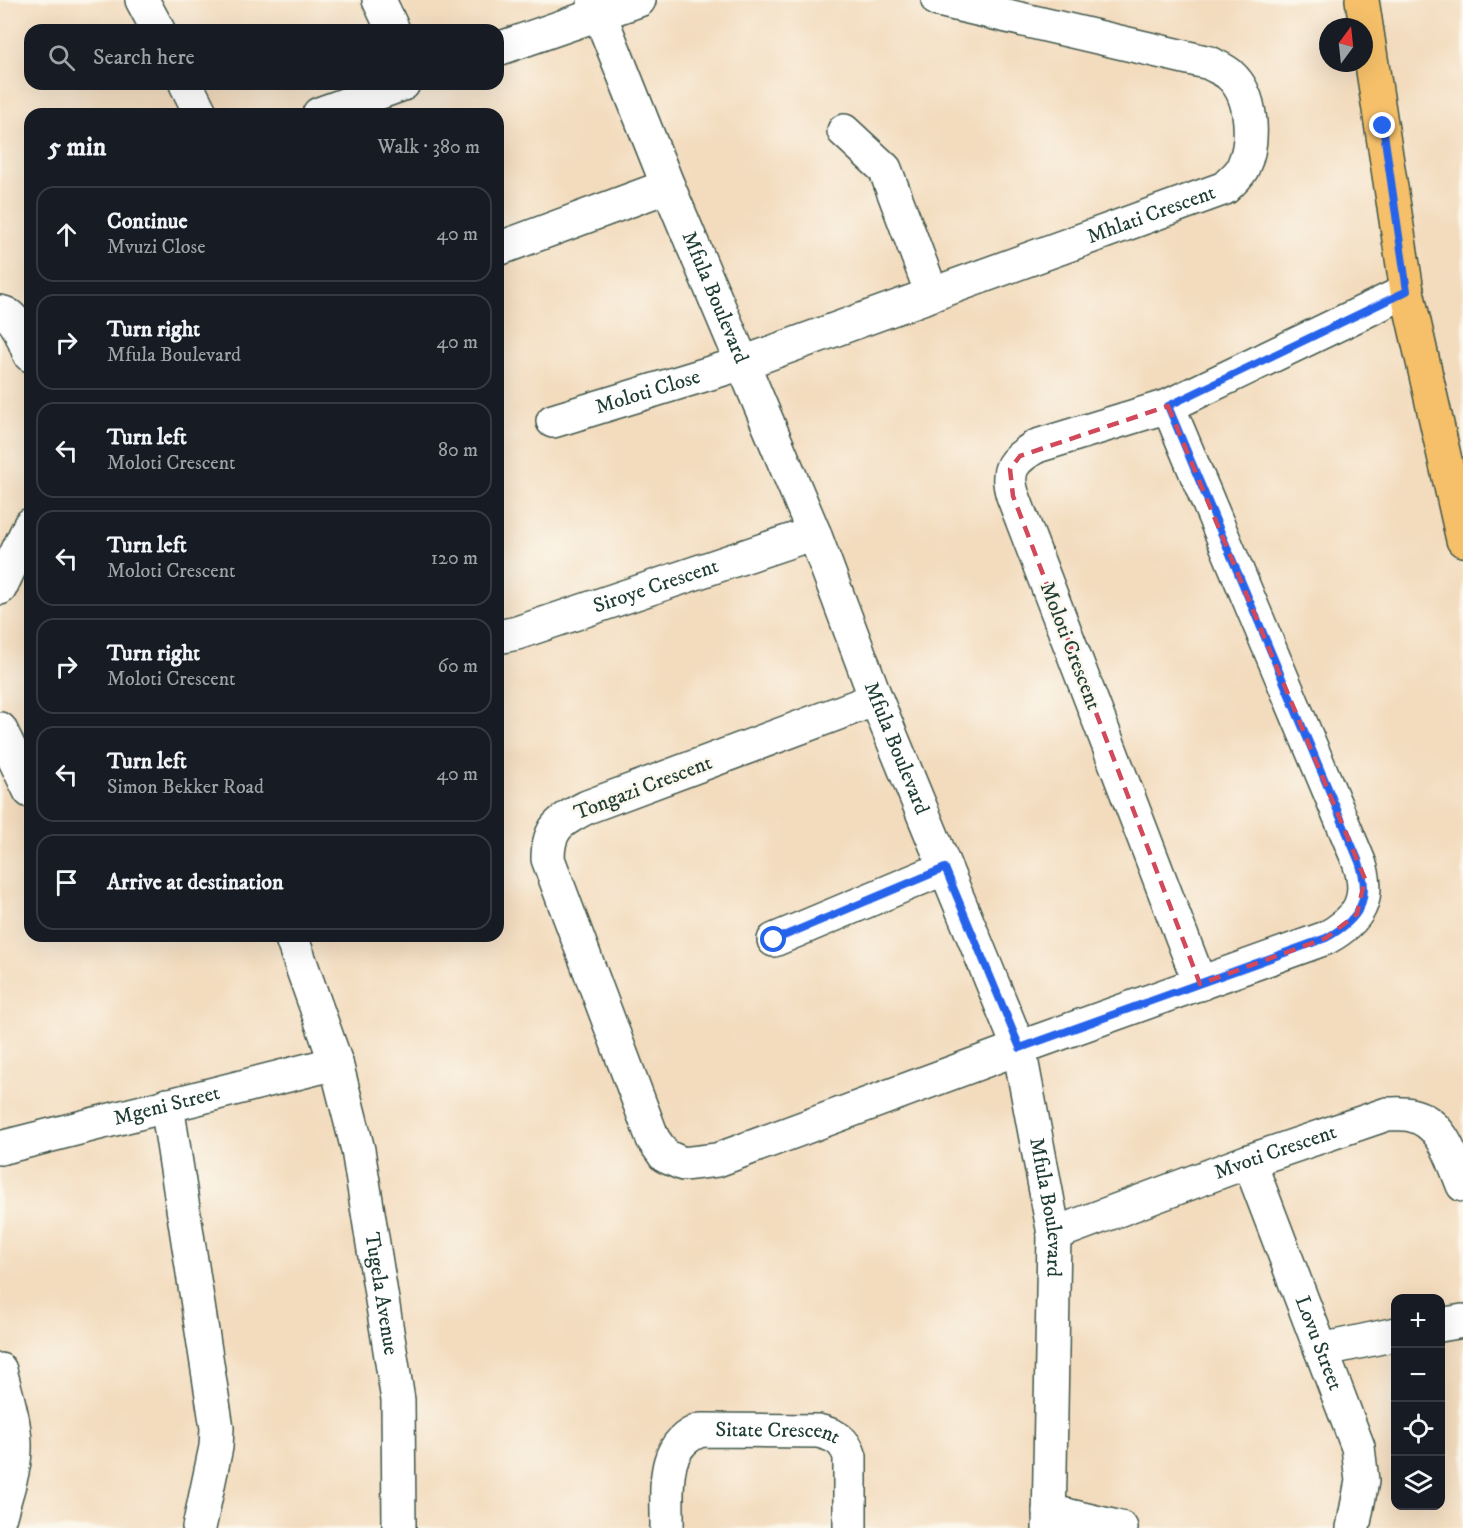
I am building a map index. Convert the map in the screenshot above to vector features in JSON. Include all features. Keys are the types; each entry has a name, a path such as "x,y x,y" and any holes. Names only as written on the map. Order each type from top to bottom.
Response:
{"main road":[{"path":"1362,0 1407,291 1463,540"}],"street":[{"path":"142,0 155,24"},
{"path":"379,0 390,24"},
{"path":"504,47 596,6 639,0"},
{"name":"Mhlati Crescent","path":"743,363 1224,188 1243,169 1250,142 1249,114 1243,93 1230,75 1210,63 938,0"},
{"name":"Mfula Boulevard","path":"596,6 668,186 814,533 876,699 1020,1048 1054,1234 1049,1520"},
{"path":"189,90 198,108"},
{"path":"336,108 386,90"},
{"path":"844,131 885,169 932,294"},
{"path":"504,247 668,186"},
{"name":"Moloti Crescent","path":"1200,984 1009,484 1010,469 1020,456 1037,446 1168,406 1407,291"},
{"path":"0,312 6,313 15,320 24,341"},
{"name":"Moloti Close","path":"553,421 743,363"},
{"path":"1020,1048 1326,938 1345,928 1357,914 1364,893 1365,879 1168,406"},
{"name":"Siroye Crescent","path":"504,635 814,533"},
{"path":"0,588 24,538"},
{"name":"Tongazi Crescent","path":"876,699 587,807 567,817 556,827 548,841 548,859 653,1138 665,1156 683,1164 717,1160 1020,1048"},
{"path":"0,729 24,779"},
{"path":"774,940 945,868"},
{"name":"Tugela Avenue","path":"293,942 336,1063 358,1150 398,1400 399,1528"},
{"name":"Mgeni Street","path":"0,1148 336,1063"},
{"path":"167,1105 217,1428 216,1447 199,1528"},
{"name":"Mvoti Crescent","path":"1054,1234 1249,1161 1387,1114 1410,1114 1431,1123 1445,1142 1463,1185"},
{"name":"Lovu Street","path":"1249,1161 1358,1447 1362,1465 1362,1481 1353,1528"},
{"path":"1445,1324 1463,1321"},
{"path":"1321,1350 1391,1335"},
{"path":"0,1370 12,1420 15,1444 12,1471 0,1516"},
{"name":"Sitate Crescent","path":"667,1528 669,1466 674,1451 682,1440 701,1430 818,1431 831,1434 841,1440 850,1457 850,1528"},
{"path":"1049,1520 1121,1528"}],"highlighted area":[{"path":"1168,406 1365,879 1357,914 1326,938 1200,984 1013,496 1010,469 1020,456"}],"route":[{"path":"774,940 945,868 1020,1048 1326,938 1345,928 1357,914 1364,893 1365,879 1359,862 1168,406 1407,291 1383,126"}]}
